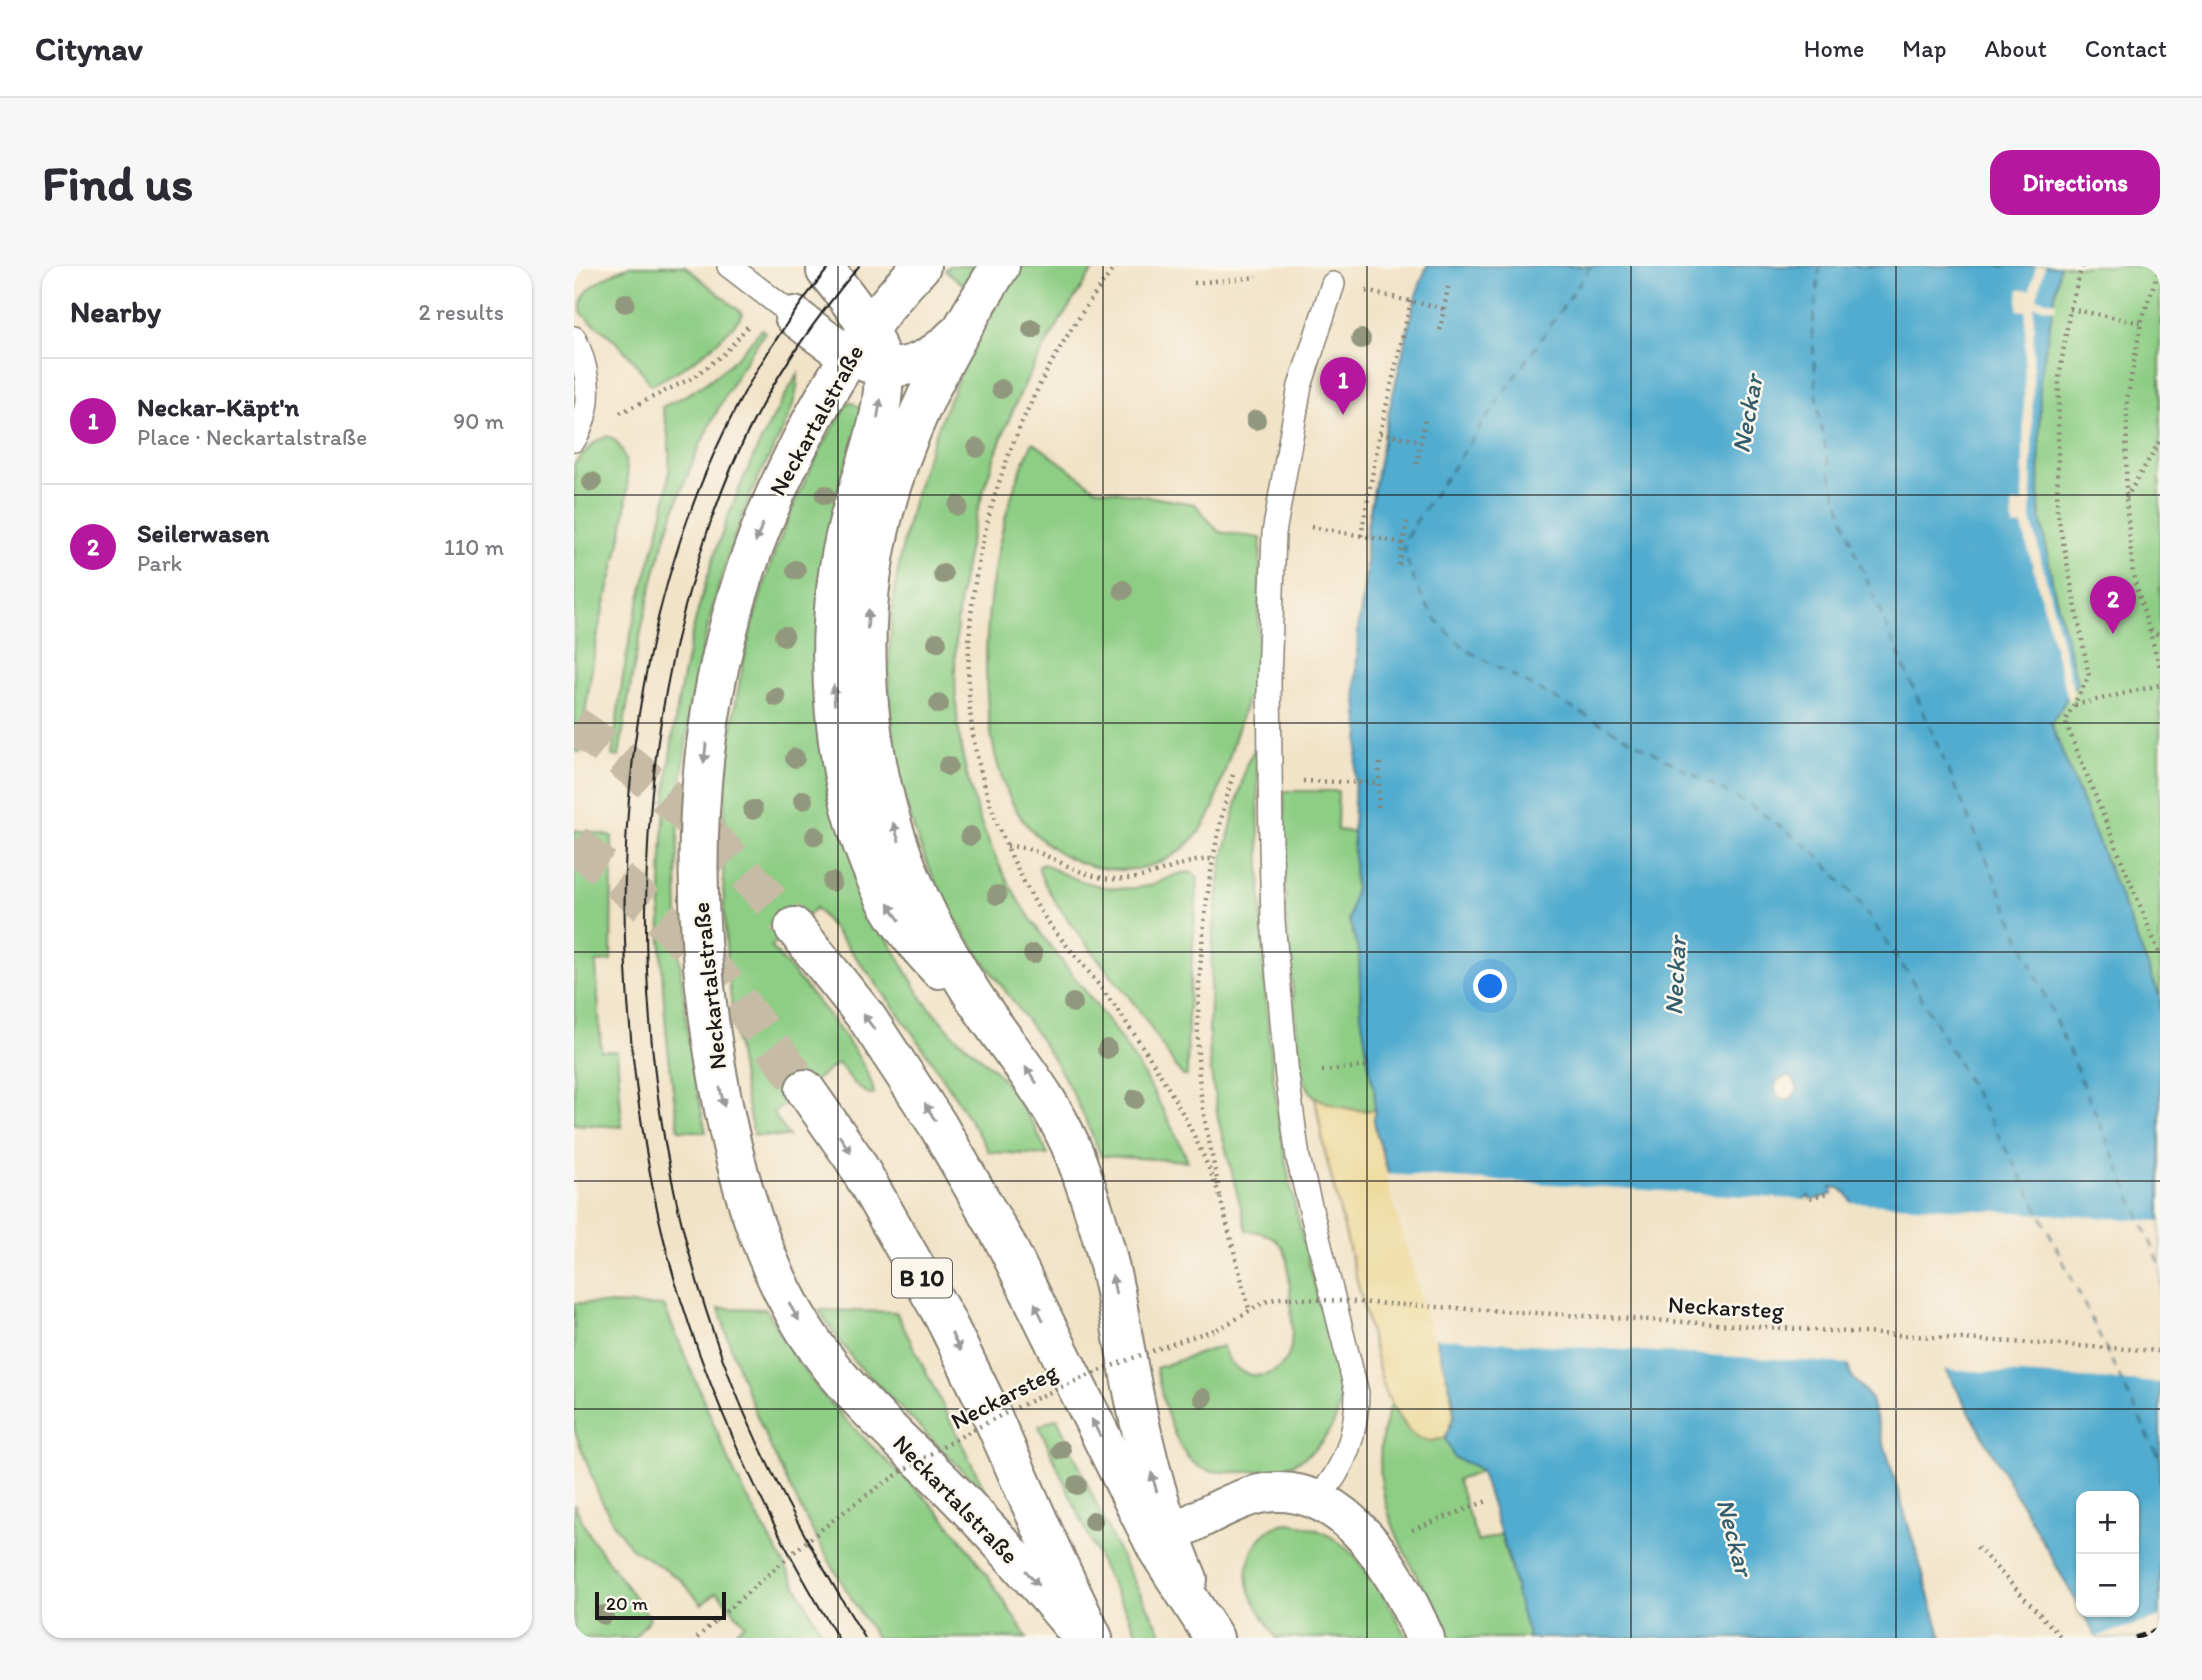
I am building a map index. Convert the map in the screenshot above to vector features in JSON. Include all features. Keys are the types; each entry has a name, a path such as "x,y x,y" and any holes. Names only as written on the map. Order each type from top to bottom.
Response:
{"main road":[{"path":"822,269 846,281 873,286 894,282 919,266"},
{"name":"Neckartalstraße","path":"919,266 866,350 808,426 770,505 733,604 711,703 700,818 701,932 711,1038 727,1124 750,1208 779,1285 812,1343 864,1405 977,1517 1083,1638"},
{"path":"1000,266 928,392 887,500 875,554 866,643 877,760 888,810 915,884 941,940 980,1006 1039,1087 1071,1147 1092,1202 1114,1283 1144,1446 1170,1534 1214,1638"},
{"path":"822,269 866,350 878,414 848,523 838,577 834,629 834,695 839,748 849,797 866,856 886,899 905,930 1003,1037"},
{"path":"802,322 903,367 927,359 962,329"},
{"path":"802,322 818,339 825,366 823,382 808,426"},
{"path":"794,927 867,1018 937,1124 1006,1244 1151,1538 1214,1638"},
{"name":"B 10","path":"805,1089 855,1158 944,1319 975,1380 1093,1638"},
{"path":"1170,1534 1263,1493 1297,1493 1317,1499 1337,1511 1372,1545 1405,1596 1425,1638"}],"lane":[{"path":"729,266 802,322"},
{"path":"1317,1499 1338,1474 1345,1458 1354,1427 1357,1393 1298,1158 1289,1100 1273,921 1269,681 1274,533 1300,386 1343,286"},
{"path":"574,338 583,358 588,397 583,422 574,440"}],"path":[{"path":"1116,266 1073,326 1033,398 1002,476 979,558 969,639 970,711 983,778 1007,846 1037,905 1052,928 1100,986 1168,1086 1201,1149 1221,1199"},
{"path":"2082,266 2070,309 2059,378 2057,512 2089,676 2065,721 2160,955"},
{"path":"2160,266 2141,323 2127,400 2126,498 2133,575 2160,667"},
{"path":"1194,283 1257,277"},
{"path":"1343,286 1444,309"},
{"path":"1440,330 1448,287"},
{"path":"1358,535 1409,301"},
{"path":"2070,309 2141,323"},
{"path":"632,407 694,377 725,353 752,322"},
{"path":"1417,464 1425,418"},
{"path":"1380,433 1421,441"},
{"path":"2126,498 2160,441"},
{"path":"1399,565 1407,521"},
{"path":"1303,525 1403,543"},
{"path":"2149,630 2160,636"},
{"path":"2074,706 2160,685"},
{"path":"1378,807 1380,762"},
{"path":"1237,763 1212,859 1201,951 1198,1061 1201,1096 1221,1199 1249,1309"},
{"path":"1290,781 1379,783"},
{"path":"1007,846 1032,848 1082,873 1112,879 1146,877 1193,859 1212,859"},
{"path":"1314,1072 1370,1066"},
{"path":"1810,1198 1827,1193"},
{"name":"Neckarsteg","path":"697,1638 821,1530 870,1493 933,1454 1030,1400 1080,1377 1161,1346 1217,1329 1249,1309 1274,1298 2160,1351"},
{"path":"1409,1531 1490,1500"},
{"path":"1977,1547 2062,1638"}],"green space":[{"path":"630,266 685,266 743,314 702,355 651,385 623,349 582,313 581,304 589,289 606,277"},
{"path":"949,266 976,266 964,285 945,270"},
{"path":"1019,266 1095,267 1028,377 996,454 977,515 963,578 956,641 956,704 965,767 983,828 1011,887 1034,924 1134,1060 1188,1161 1101,1156 1060,1070 971,943 944,899 911,820 893,739 889,657 897,575 916,494 943,414 978,338"},
{"path":"2060,266 2160,266 2160,997 2051,724 2077,682 2053,586 2039,508 2040,379"},
{"path":"761,329 765,332 733,383 702,442 668,529 634,665 619,757 612,756 628,649 667,493 668,436 662,407 717,375 740,354"},
{"path":"798,374 794,402 750,495 728,556 708,627 693,698 683,770 678,842 678,915 682,988 706,1132 679,1130 667,1035 661,937 663,839 672,741 690,644 716,550 752,460"},
{"path":"849,401 868,412 872,912 923,1000 955,1036 995,1070 1033,1124 1048,1155 989,1152 908,1026 816,908 771,947 847,1040 870,1079 874,1094 869,1095 854,1083 838,1063 773,1113 789,1137 754,1135 745,1097 729,983 724,906 724,830 729,755 740,682 757,609 780,538 811,469"},
{"path":"608,436 621,448 627,469 627,495 624,524 597,640 580,752 574,751 574,464 596,441"},
{"path":"1033,442 1095,488 1195,504 1219,532 1261,538 1257,667 1214,806 1195,837 1170,857 1141,868 1110,869 1079,862 1050,847 1026,824 1008,794 995,756 988,712 988,617 1004,521 1017,479"},
{"path":"1254,750 1257,757 1261,909 1271,1061 1286,1162 1337,1373 1340,1398 1329,1432 1314,1450 1304,1457 1278,1469 1223,1472 1200,1467 1187,1456 1169,1420 1156,1368 1222,1346 1237,1368 1246,1374 1265,1375 1281,1366 1290,1351 1292,1332 1287,1258 1272,1237 1247,1231 1218,1119 1210,1065 1212,948 1221,867 1246,765"},
{"path":"1284,791 1338,791 1337,830 1353,832 1355,887 1349,920 1359,953 1361,1014 1374,1086 1375,1110 1343,1109 1320,1101 1309,1089 1300,1065 1286,922"},
{"path":"574,830 612,836 611,961 596,962 601,1051 617,1051 622,1127 574,1124"},
{"path":"1044,864 1082,881 1109,887 1137,888 1188,872 1198,878 1188,1011 1187,1076 1183,1076 1177,1069 1139,1010 1065,916 1042,878 1039,866"},
{"path":"574,1303 664,1306 736,1477 825,1638 729,1638 745,1624 717,1592 702,1604 681,1580 630,1547 599,1495 574,1429"},
{"path":"719,1308 766,1309 813,1382 858,1432 938,1511 962,1541 1027,1638 876,1638 829,1560 785,1478 748,1394"},
{"path":"818,1310 896,1312 988,1496 855,1362"},
{"path":"1391,1404 1401,1421 1412,1432 1425,1438 1445,1438 1457,1458 1481,1472 1457,1480 1478,1542 1501,1534 1529,1638 1450,1638 1405,1554 1384,1497 1380,1468 1382,1437"},
{"path":"1057,1418 1120,1555 1164,1638 1140,1638 1101,1564 1039,1426"},
{"path":"574,1504 591,1538 650,1618 634,1638 574,1638"},
{"path":"1287,1523 1310,1527 1330,1536 1346,1548 1374,1581 1408,1638 1276,1638 1251,1594 1248,1583 1249,1560 1259,1540 1276,1527"}],"sand":[{"path":"1315,1097 1344,1108 1375,1110 1376,1132 1449,1380 1454,1416 1445,1438 1430,1441 1409,1431 1385,1393 1324,1148"}],"water":[{"name":"Neckar","path":"1427,266 2060,266 2040,379 2039,508 2053,586 2077,682 2051,724 2160,997 2160,1638 2097,1638 2085,1617 2139,1617 2139,1491 2076,1491 2076,1601 1847,1194 1840,1189 1831,1188 1833,1194 1811,1201 1809,1196 1806,1197 1801,1207 1851,1376 1870,1397 1942,1638 1529,1638 1509,1559 1481,1472 1475,1466 1454,1458 1445,1438 1454,1416 1453,1398 1376,1131 1375,1093 1361,1014 1359,953 1349,920 1355,887 1353,832 1360,733 1356,689 1358,630 1366,573 1366,532 1385,429 1416,295","holes":["1786,1076 1793,1078 1798,1089 1792,1098 1785,1100 1778,1097 1776,1082"]}],"pier":[{"path":"2036,266 2045,266 2037,298 2056,302 2055,309 2034,306 2031,518 2074,694 2069,702 2022,526 2013,527 2012,503 2022,503 2026,311 2017,310 2019,289 2030,290"},
{"path":"1385,1174 1825,1201 1811,1205 1807,1201 1805,1207 1851,1364 1433,1338"},
{"path":"1847,1202 2160,1221 2160,1383 1941,1369"},
{"path":"2160,1617 2160,1638 2093,1638"}],"ferry route":[{"path":"1591,266 1403,543 1418,591 1444,628 1470,652 1753,807 1812,849 1857,899 1910,977 2028,1189 2160,1460"},
{"path":"1820,266 1812,331 1818,410 1832,480 1854,550 2160,1264"}],"tunnel":[{"path":"574,725 635,769 691,818 794,927"},
{"path":"574,843 652,909 722,979 805,1089"}],"tram line":[{"path":"830,266 766,355 715,451 677,552 649,658 632,766 625,875 627,984 637,1092 655,1197 673,1275 712,1388 749,1474 791,1557 838,1638"},
{"path":"859,266 803,339 766,398 730,470 698,561 673,658 656,757 647,858 647,960 654,1062 669,1163 692,1262 722,1357 736,1394 786,1501 865,1638"}],"railway":[{"path":"2135,1638 2160,1630"}],"place":[{"name":"Neckar-Käpt'n","path":"1343,415"},
{"name":"Seilerwasen","path":"2113,634"}]}
